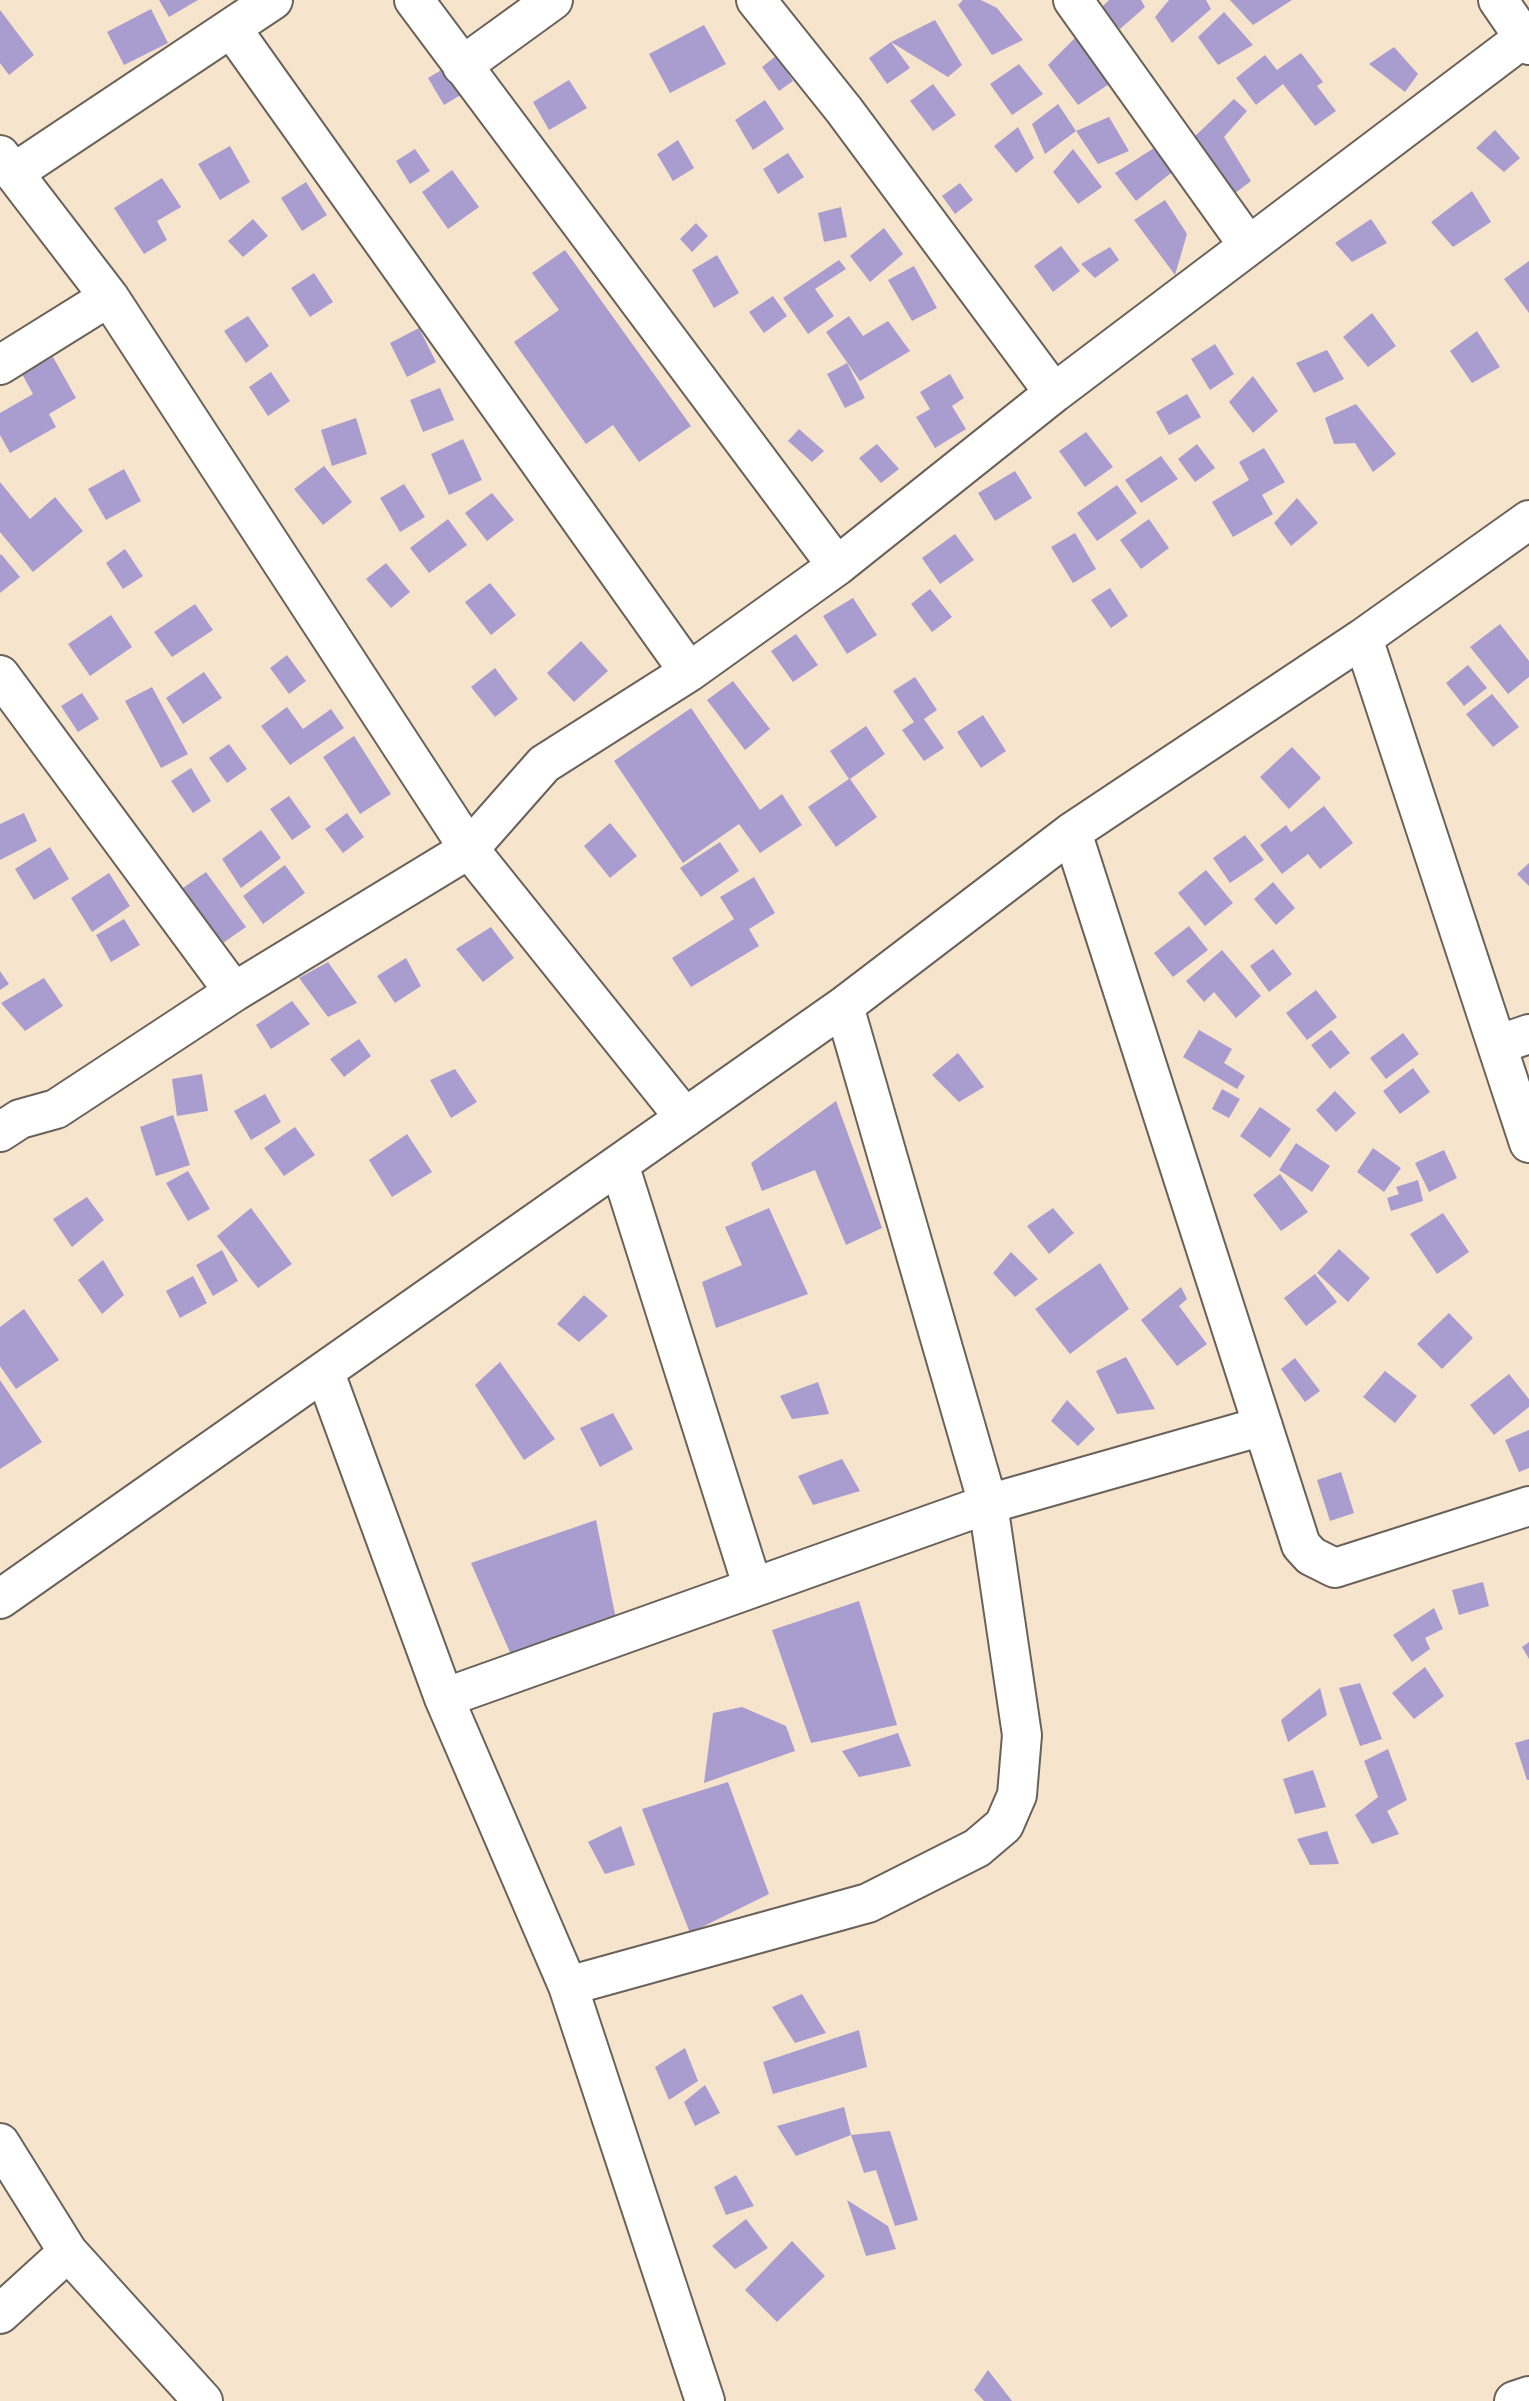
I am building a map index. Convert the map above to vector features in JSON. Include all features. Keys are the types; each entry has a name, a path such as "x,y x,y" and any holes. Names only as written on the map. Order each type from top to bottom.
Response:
{"street":[{"path":"274,0 232,29 7,164 109,297 469,849 685,1118"},
{"path":"414,0 837,566"},
{"path":"462,66 553,0"},
{"path":"755,0 845,110 1054,393"},
{"path":"1073,0 1248,245"},
{"path":"7,1114 56,1109 234,992 469,849 544,764 690,672 837,566 1054,393 1248,245 1527,39 1498,0"},
{"path":"232,29 690,672"},
{"path":"0,365 109,297"},
{"path":"0,1599 844,1006 1072,832 1363,638 1529,520"},
{"path":"1363,638 1513,1040 1529,1143"},
{"path":"0,675 234,992"},
{"path":"1072,832 1301,1545 1311,1556 1335,1568 1529,1506"},
{"path":"568,1986 868,1903 977,1849 1004,1825 1017,1795 1021,1735 988,1504 844,1006"},
{"path":"619,1164 753,1588"},
{"path":"325,1373 444,1698 568,1986 705,2401"},
{"path":"444,1698 988,1504 1263,1426"},
{"path":"0,2143 68,2252 203,2401"},
{"path":"0,2314 68,2252"},
{"path":"1514,2401 1529,2396"}],"building":[{"path":"159,0 198,0 169,17"},
{"path":"963,0 981,0 997,8 1023,40 992,55 958,5"},
{"path":"1109,0 1141,0 1145,7 1120,29 1101,8"},
{"path":"1169,0 1206,0 1211,9 1172,43 1155,17"},
{"path":"1230,0 1292,0 1253,25"},
{"path":"151,9 168,43 124,65 107,32"},
{"path":"0,10 34,55 9,75 0,63"},
{"path":"1224,12 1253,45 1218,65 1198,37"},
{"path":"935,20 962,65 948,77 891,42"},
{"path":"704,25 726,64 670,93 649,54"},
{"path":"1081,32 1115,80 1078,105 1048,65"},
{"path":"891,42 910,68 887,84 869,58"},
{"path":"1394,47 1418,74 1405,92 1369,64"},
{"path":"1301,53 1323,82 1317,86 1336,111 1315,126 1283,84 1256,105 1236,78 1265,55 1277,70"},
{"path":"776,56 793,81 779,91 762,67"},
{"path":"453,63 469,90 444,105 428,78"},
{"path":"1019,64 1043,94 1012,115 990,84"},
{"path":"569,80 587,108 549,130 533,102"},
{"path":"933,84 956,115 933,131 910,101"},
{"path":"1234,99 1247,111 1224,137 1251,181 1234,194 1193,138"},
{"path":"765,100 784,129 753,150 735,120"},
{"path":"1058,104 1076,131 1045,154 1032,124"},
{"path":"1109,117 1129,151 1098,164 1076,131"},
{"path":"1018,127 1034,158 1016,173 994,146"},
{"path":"1495,130 1520,158 1504,172 1476,148"},
{"path":"678,140 694,168 673,181 657,154"},
{"path":"230,146 250,182 220,200 198,164"},
{"path":"1154,148 1171,173 1136,201 1115,173"},
{"path":"415,149 430,171 410,184 396,161"},
{"path":"1073,149 1102,187 1078,204 1053,172"},
{"path":"788,153 804,177 778,194 763,169"},
{"path":"452,170 479,207 448,229 422,192"},
{"path":"162,178 181,207 157,221 167,240 144,254 114,208"},
{"path":"306,182 327,215 302,231 281,198"},
{"path":"960,183 973,200 955,214 942,196"},
{"path":"1472,191 1491,222 1453,247 1431,222"},
{"path":"1165,200 1187,234 1175,275 1134,220"},
{"path":"841,207 847,237 824,242 818,213"},
{"path":"253,219 268,236 243,257 228,241"},
{"path":"1371,219 1387,243 1352,262 1335,243"},
{"path":"696,223 708,236 692,252 680,239"},
{"path":"884,228 903,254 870,282 850,256"},
{"path":"1061,246 1080,271 1053,292 1034,266"},
{"path":"1110,247 1119,260 1095,278 1081,264"},
{"path":"565,250 691,426 639,462 613,425 586,444 514,342 559,310 532,273"},
{"path":"717,255 739,293 714,308 692,270"},
{"path":"839,260 846,269 815,289 834,316 808,334 783,298"},
{"path":"1529,261 1529,313 1504,279"},
{"path":"914,266 937,308 912,321 888,280"},
{"path":"314,273 333,302 310,317 291,288"},
{"path":"773,296 787,316 764,333 749,312"},
{"path":"1372,313 1396,346 1368,367 1343,337"},
{"path":"248,316 269,346 246,363 224,331"},
{"path":"849,316 863,336 888,321 910,351 860,381 826,332"},
{"path":"419,328 436,362 407,377 390,343"},
{"path":"1477,331 1500,367 1472,383 1450,351"},
{"path":"1215,344 1234,374 1210,390 1191,359"},
{"path":"1327,350 1344,379 1314,393 1296,363"},
{"path":"53,357 76,398 49,414 56,427 10,453 0,435 0,413 33,394 22,374"},
{"path":"847,363 865,398 845,408 827,374"},
{"path":"271,372 290,401 268,416 249,387"},
{"path":"950,374 964,398 952,406 966,429 935,448 916,417 930,409 920,392"},
{"path":"1253,376 1278,411 1253,433 1229,402"},
{"path":"440,388 454,420 423,432 410,400"},
{"path":"1187,394 1201,417 1169,435 1156,412"},
{"path":"1356,404 1396,454 1373,472 1355,443 1334,444 1325,418"},
{"path":"356,418 367,454 332,466 321,430"},
{"path":"799,429 824,451 812,462 788,441"},
{"path":"1086,432 1113,467 1085,487 1059,451"},
{"path":"463,439 482,480 449,495 431,454"},
{"path":"877,444 899,469 881,483 859,458"},
{"path":"1197,444 1215,468 1195,482 1178,459"},
{"path":"1264,448 1285,482 1262,495 1273,514 1233,537 1212,502 1249,480 1239,462"},
{"path":"1161,456 1178,479 1141,503 1125,480"},
{"path":"324,466 352,502 323,525 294,489"},
{"path":"124,469 141,501 106,520 88,489"},
{"path":"1015,471 1032,498 995,521 978,493"},
{"path":"0,482 30,519 55,497 83,531 33,572 0,532"},
{"path":"404,484 425,517 400,532 380,498"},
{"path":"1117,485 1137,513 1097,541 1077,513"},
{"path":"492,493 514,520 487,541 465,513"},
{"path":"1297,498 1318,523 1291,546 1274,523"},
{"path":"448,519 467,545 429,573 410,548"},
{"path":"1149,519 1169,548 1141,569 1120,540"},
{"path":"1075,533 1096,569 1073,583 1051,547"},
{"path":"955,534 974,560 940,584 922,558"},
{"path":"125,549 143,576 123,589 106,563"},
{"path":"1,554 20,577 0,593 0,556"},
{"path":"386,563 410,592 391,608 366,579"},
{"path":"490,583 516,615 491,635 465,602"},
{"path":"1110,588 1128,616 1111,628 1091,600"},
{"path":"930,589 952,617 932,632 911,604"},
{"path":"853,598 877,635 847,654 823,616"},
{"path":"195,604 213,630 172,657 154,632"},
{"path":"111,615 132,647 90,676 68,644"},
{"path":"1500,624 1529,661 1529,677 1508,694 1470,647"},
{"path":"796,634 818,665 793,682 771,651"},
{"path":"581,641 608,671 574,702 547,673"},
{"path":"287,655 306,681 289,694 270,668"},
{"path":"1468,665 1487,688 1464,706 1446,683"},
{"path":"495,668 518,699 495,717 471,687"},
{"path":"204,672 222,698 183,724 166,698"},
{"path":"915,677 937,710 924,719 944,748 924,761 902,730 914,722 893,691"},
{"path":"733,681 770,729 745,750 707,700"},
{"path":"152,687 188,754 161,768 125,701"},
{"path":"82,693 99,719 78,732 61,706"},
{"path":"1492,694 1519,727 1493,747 1466,714"},
{"path":"287,707 303,729 331,709 344,728 290,765 261,726"},
{"path":"691,708 760,810 782,794 802,825 760,853 739,824 683,863 614,761"},
{"path":"983,715 1006,751 981,768 957,732"},
{"path":"866,726 885,754 850,779 877,817 836,847 808,807 849,779 830,751"},
{"path":"354,736 391,794 360,814 323,757"},
{"path":"229,744 247,769 227,783 209,758"},
{"path":"1292,747 1321,778 1289,809 1260,777"},
{"path":"191,768 211,801 193,813 171,781"},
{"path":"289,796 311,827 292,840 270,809"},
{"path":"1324,806 1353,843 1320,869 1308,854 1282,874 1260,845 1286,825 1291,832"},
{"path":"24,813 37,841 0,860 0,824"},
{"path":"347,813 364,837 343,853 325,829"},
{"path":"610,823 637,856 610,878 584,846"},
{"path":"261,830 281,858 241,888 222,859"},
{"path":"1245,835 1264,860 1230,883 1213,858"},
{"path":"720,842 739,871 701,897 680,868"},
{"path":"50,847 69,879 34,900 15,869"},
{"path":"1529,863 1529,886 1517,874"},
{"path":"285,865 305,893 263,924 243,896"},
{"path":"1206,870 1233,903 1205,926 1178,893"},
{"path":"206,872 246,927 220,945 180,890"},
{"path":"109,873 130,906 92,932 71,898"},
{"path":"754,877 775,913 749,929 759,946 691,987 672,958 734,919 720,897"},
{"path":"1273,882 1295,908 1276,925 1254,899"},
{"path":"124,919 140,945 111,962 96,935"},
{"path":"1189,926 1208,950 1173,977 1154,953"},
{"path":"491,927 514,958 483,982 456,949"},
{"path":"1273,949 1292,974 1269,992 1250,966"},
{"path":"1222,950 1261,996 1236,1018 1214,992 1204,1002 1186,981"},
{"path":"406,958 421,986 395,1003 377,976"},
{"path":"328,962 357,1003 328,1017 299,978"},
{"path":"0,971 9,984 0,990"},
{"path":"44,978 63,1006 25,1031 1,1003"},
{"path":"1316,990 1337,1017 1307,1040 1286,1013"},
{"path":"292,1001 310,1024 271,1049 256,1025"},
{"path":"1199,1030 1232,1049 1224,1063 1245,1076 1237,1089 1183,1057"},
{"path":"1331,1030 1350,1053 1330,1069 1311,1045"},
{"path":"1403,1033 1419,1054 1386,1079 1370,1058"},
{"path":"359,1039 371,1056 344,1077 330,1059"},
{"path":"958,1053 984,1087 959,1102 932,1075"},
{"path":"1413,1068 1430,1092 1400,1114 1383,1091"},
{"path":"455,1069 477,1102 451,1118 430,1080"},
{"path":"202,1074 208,1111 177,1116 172,1079"},
{"path":"1222,1089 1240,1099 1229,1118 1212,1109"},
{"path":"1335,1091 1356,1113 1336,1132 1316,1110"},
{"path":"265,1094 281,1122 251,1140 234,1111"},
{"path":"836,1101 882,1228 846,1245 815,1170 762,1191 751,1163"},
{"path":"1260,1107 1291,1129 1270,1158 1240,1136"},
{"path":"173,1115 190,1165 156,1176 140,1127"},
{"path":"295,1127 315,1155 284,1176 264,1148"},
{"path":"407,1134 432,1172 392,1197 369,1160"},
{"path":"1296,1143 1330,1166 1312,1192 1279,1170"},
{"path":"1373,1148 1401,1168 1384,1192 1357,1172"},
{"path":"1444,1150 1457,1178 1429,1192 1415,1163"},
{"path":"188,1171 210,1209 188,1221 166,1183"},
{"path":"1280,1174 1308,1212 1281,1231 1253,1195"},
{"path":"1418,1180 1423,1201 1391,1211 1387,1198 1399,1194 1396,1187"},
{"path":"87,1197 104,1220 72,1247 53,1219"},
{"path":"251,1208 292,1264 258,1288 217,1236"},
{"path":"769,1208 808,1294 716,1328 702,1282 742,1265 725,1227"},
{"path":"1053,1208 1074,1233 1049,1254 1027,1226"},
{"path":"1443,1213 1469,1252 1437,1274 1410,1234"},
{"path":"1339,1249 1370,1278 1348,1302 1317,1273"},
{"path":"222,1250 238,1281 213,1296 196,1265"},
{"path":"1011,1252 1038,1279 1015,1297 993,1273"},
{"path":"103,1260 124,1295 102,1314 78,1280"},
{"path":"1100,1263 1129,1309 1070,1354 1035,1309"},
{"path":"1315,1274 1337,1302 1306,1326 1284,1298"},
{"path":"193,1276 207,1303 180,1318 166,1291"},
{"path":"1181,1287 1187,1299 1179,1306 1207,1344 1177,1366 1141,1320"},
{"path":"584,1295 608,1316 579,1342 557,1324"},
{"path":"24,1309 59,1360 16,1389 0,1366 0,1327"},
{"path":"1449,1313 1473,1338 1442,1369 1417,1344"},
{"path":"1126,1357 1155,1409 1117,1414 1096,1371"},
{"path":"1295,1358 1320,1391 1305,1402 1281,1369"},
{"path":"500,1362 555,1439 524,1460 475,1385"},
{"path":"1385,1371 1417,1396 1395,1423 1363,1397"},
{"path":"1509,1374 1529,1399 1529,1407 1494,1435 1470,1405"},
{"path":"0,1380 42,1442 0,1469"},
{"path":"818,1382 829,1414 792,1419 780,1396"},
{"path":"1067,1400 1095,1429 1078,1446 1051,1421"},
{"path":"613,1413 633,1449 600,1467 580,1428"},
{"path":"1529,1430 1529,1468 1519,1472 1505,1440"},
{"path":"842,1459 860,1491 813,1505 798,1476"},
{"path":"1341,1472 1354,1513 1330,1521 1317,1480"},
{"path":"596,1520 617,1624 512,1657 471,1563"},
{"path":"1483,1582 1489,1606 1459,1615 1452,1590"},
{"path":"859,1601 897,1725 811,1743 772,1630"},
{"path":"1434,1608 1443,1629 1425,1638 1430,1649 1412,1662 1393,1635"},
{"path":"1529,1642 1529,1659 1522,1647"},
{"path":"1425,1667 1444,1696 1414,1719 1392,1693"},
{"path":"1360,1683 1382,1739 1360,1746 1339,1688"},
{"path":"1320,1688 1327,1715 1288,1742 1281,1720"},
{"path":"742,1707 786,1726 795,1751 704,1783 713,1713"},
{"path":"898,1733 911,1766 859,1777 842,1751"},
{"path":"1529,1739 1529,1780 1527,1780 1515,1743"},
{"path":"1388,1749 1407,1800 1387,1811 1399,1834 1372,1844 1355,1815 1378,1797 1364,1761"},
{"path":"1313,1770 1326,1807 1295,1814 1283,1779"},
{"path":"728,1782 769,1894 690,1933 642,1809"},
{"path":"621,1826 635,1865 605,1874 588,1842"},
{"path":"1327,1831 1339,1864 1310,1865 1297,1839"},
{"path":"802,1994 826,2033 795,2043 772,2007"},
{"path":"859,2030 867,2067 773,2094 763,2062"},
{"path":"685,2048 698,2081 669,2100 655,2067"},
{"path":"705,2085 720,2113 695,2126 684,2102"},
{"path":"844,2107 851,2135 796,2156 777,2126"},
{"path":"890,2131 918,2220 895,2226 876,2170 864,2173 851,2135"},
{"path":"736,2175 754,2206 726,2215 714,2187"},
{"path":"847,2200 888,2226 896,2249 866,2256"},
{"path":"746,2219 768,2248 735,2269 712,2246"},
{"path":"792,2241 825,2276 777,2322 745,2290"},
{"path":"988,2370 1012,2401 984,2401 974,2390"}]}
